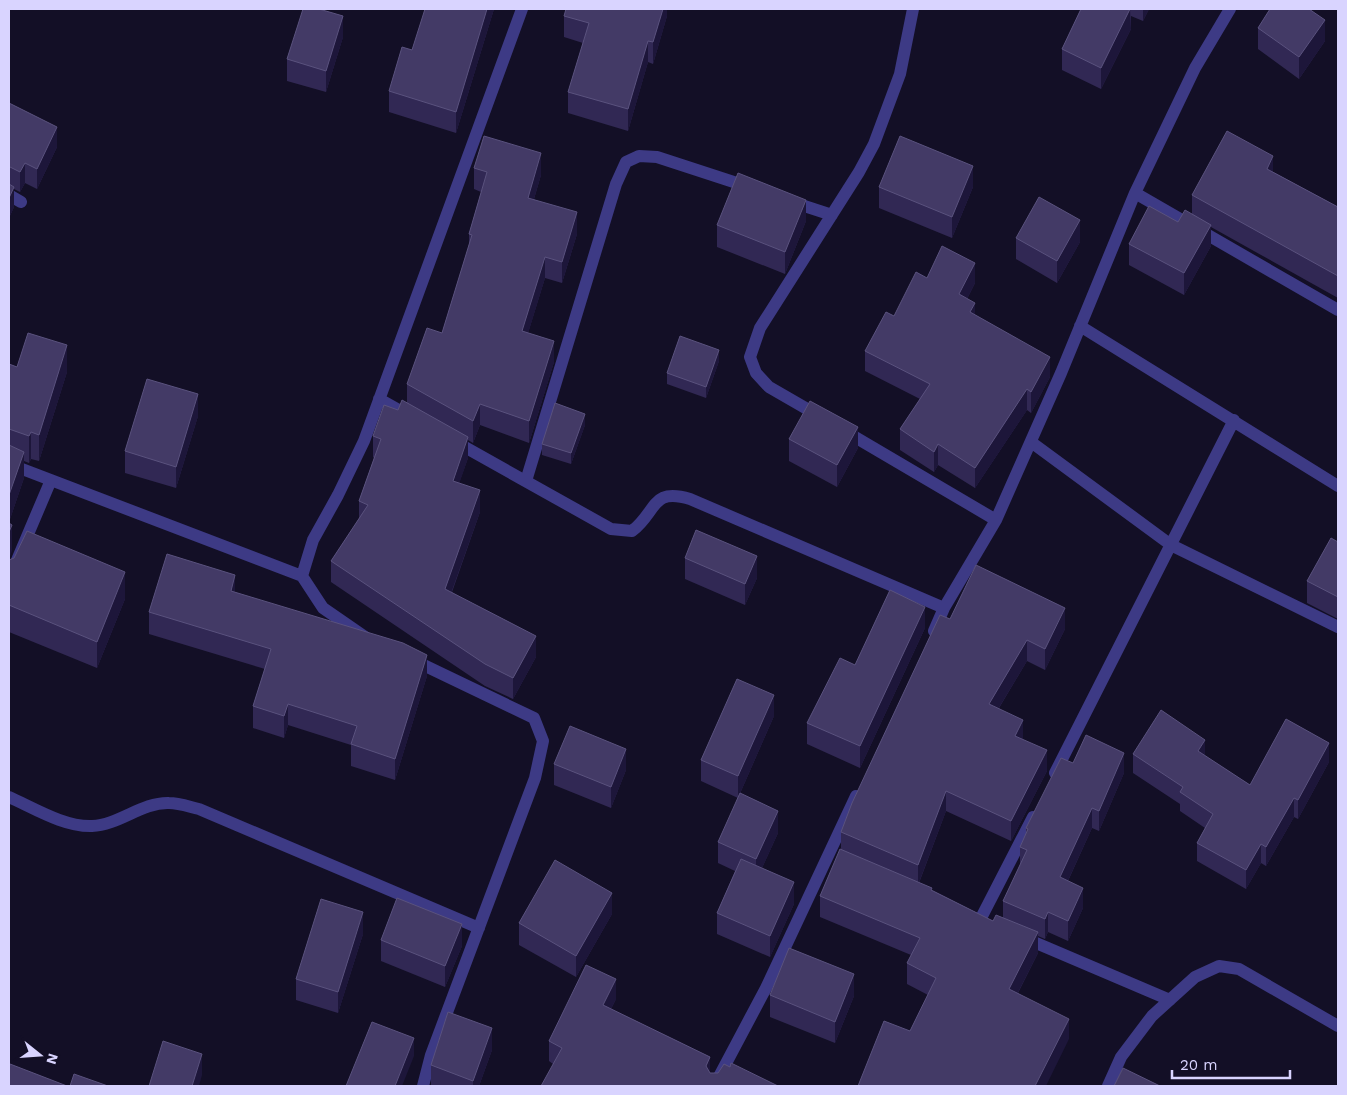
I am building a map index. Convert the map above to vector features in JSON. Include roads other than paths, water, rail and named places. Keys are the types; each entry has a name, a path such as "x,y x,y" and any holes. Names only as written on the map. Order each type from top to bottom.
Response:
{"street":[{"path":"302,576 313,540 338,495 364,441 522,9"},
{"path":"913,9 900,74 874,144 760,328 750,357 756,373 769,387 996,520"},
{"path":"928,643 944,608 996,520 1031,442 1135,193 1195,68 1230,9"},
{"path":"526,481 616,184 626,162 639,156 657,157 758,190"},
{"path":"1135,193 1338,310"},
{"path":"9,195 21,202"},
{"path":"777,196 832,214"},
{"path":"1080,326 1338,486"},
{"path":"379,399 422,423"},
{"path":"1047,789 1234,420"},
{"path":"440,433 610,529 632,531 643,522 657,500 673,494 944,608"},
{"path":"1031,442 1171,545 1338,628"},
{"path":"9,464 302,576 323,608 374,642"},
{"path":"9,579 51,480"},
{"path":"400,654 534,718 543,741 535,778 431,1055 423,1086"},
{"path":"714,1086 832,858 861,785"},
{"path":"9,797 65,822 92,826 117,821 139,810 168,803 200,809 479,928"},
{"path":"980,920 1038,806"},
{"path":"1008,931 1170,1000"},
{"path":"1108,1086 1134,1037 1195,977 1219,966 1232,968 1259,979 1338,1026"}]}
